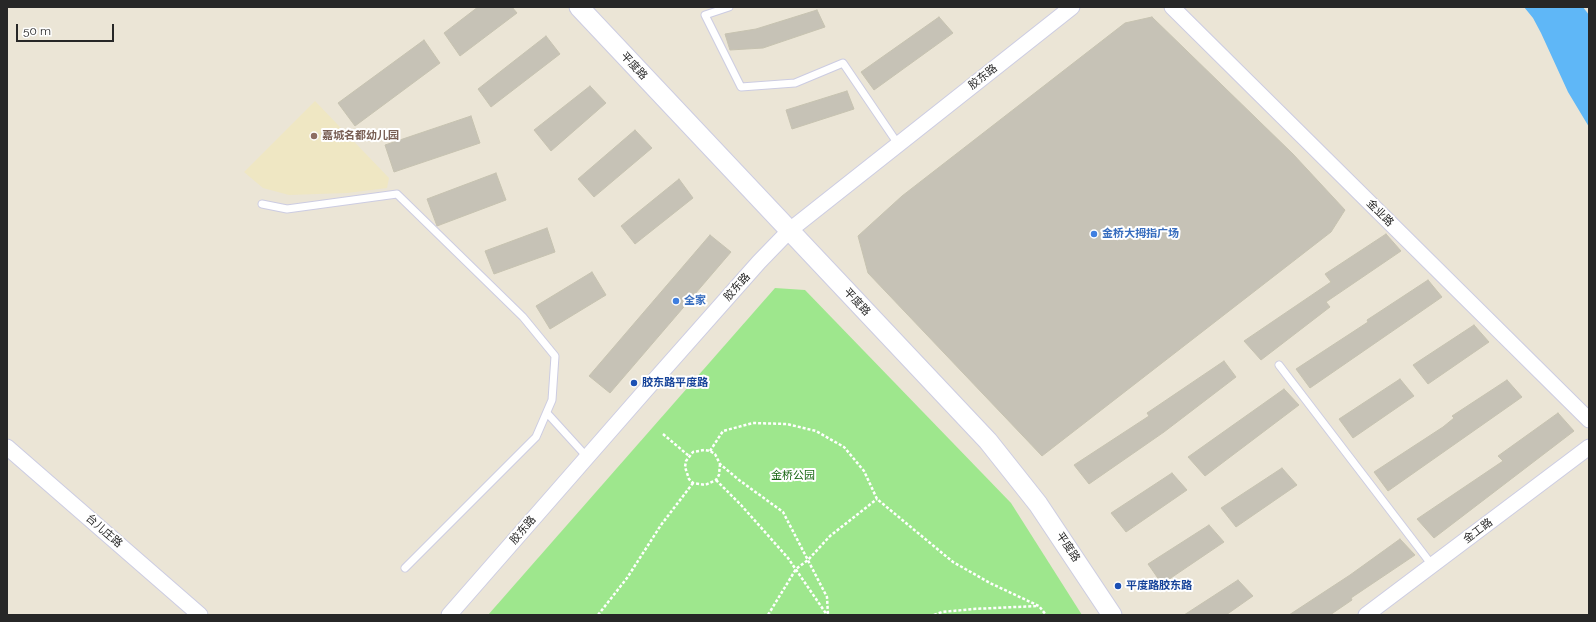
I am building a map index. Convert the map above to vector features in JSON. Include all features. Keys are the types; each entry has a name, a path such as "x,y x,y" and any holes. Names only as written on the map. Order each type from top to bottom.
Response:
{"street":[{"name":"平度路","path":"579,7 988,441 1038,504 1112,615"},
{"name":"胶东路","path":"448,615 790,230 1072,7"},
{"name":"金业路","path":"1172,7 1589,420"},
{"name":"台儿庄路","path":"7,447 200,615"},
{"name":"金工路","path":"1366,615 1589,447"}],"lane":[{"path":"729,7 705,15 741,87 796,83 843,63 898,144"},
{"path":"262,204 287,209 397,194 523,317 555,356 552,400 536,437 405,568"},
{"path":"1279,365 1432,565"},
{"path":"547,413 587,457"}],"path":[{"path":"710,451 724,431 753,423 787,424 816,431 844,447 864,471 877,499 953,562 990,583 1039,606 1046,615"},
{"path":"663,434 689,456"},
{"path":"720,464 719,475 716,480 705,485 693,483 688,479 684,467 689,456 698,450 710,451 715,454 720,464 738,480 783,512 828,597 827,615"},
{"path":"716,480 741,505 788,558 827,615"},
{"path":"598,615 627,578 661,525 693,483"},
{"path":"768,615 796,570 808,560 830,536 877,499"},
{"path":"934,615 942,612 973,608 1039,606"}],"shaded area":[{"name":"嘉城名都幼儿园","path":"315,101 389,178 387,188 347,193 289,195 263,188 244,172"}],"green space":[{"name":"金桥公园","path":"775,288 805,290 1011,503 1082,615 488,615"}],"water":[{"path":"1524,7 1583,7 1589,15 1589,127 1568,92 1533,18"}],"building":[{"path":"478,7 512,7 517,13 460,56 444,33"},
{"path":"817,10 825,27 763,48 730,50 725,34 756,29"},
{"path":"939,17 953,33 874,90 861,72"},
{"name":"金桥大拇指广场","path":"1152,17 1293,154 1345,210 1331,232 1042,456 868,273 858,236 902,196 1125,23"},
{"path":"546,36 560,54 491,107 478,89"},
{"path":"424,40 440,63 355,126 338,103"},
{"path":"590,86 606,103 551,151 534,130"},
{"path":"847,91 854,109 792,129 786,110"},
{"path":"471,116 480,143 394,172 385,145"},
{"path":"635,130 652,148 594,197 578,179"},
{"path":"496,173 506,200 437,226 427,199"},
{"path":"679,179 693,198 635,244 621,226"},
{"path":"547,228 555,252 494,274 485,251"},
{"path":"1386,234 1401,251 1326,302 1330,307 1261,360 1244,341 1331,282 1325,274"},
{"path":"710,235 731,252 610,393 589,376"},
{"path":"592,272 606,295 550,329 536,306"},
{"path":"1428,280 1442,297 1310,388 1296,369 1368,322 1367,320"},
{"path":"1474,325 1489,342 1428,384 1413,365"},
{"path":"1224,361 1236,377 1164,432 1089,484 1074,465 1149,416 1147,413"},
{"path":"1400,379 1414,396 1353,438 1339,419"},
{"path":"1507,380 1522,397 1388,491 1374,472 1443,427 1454,418 1452,416"},
{"path":"1284,389 1299,405 1205,476 1188,457"},
{"path":"1558,413 1574,431 1434,538 1417,519 1503,461 1498,456"},
{"path":"1282,468 1297,485 1236,527 1221,508"},
{"path":"1172,473 1187,490 1126,532 1111,513"},
{"path":"1209,525 1224,542 1162,584 1148,564"},
{"path":"1400,539 1415,555 1351,598 1352,600 1330,615 1289,615 1350,575"},
{"path":"1238,580 1253,596 1226,615 1184,615"}],"place":[{"name":"嘉城名都幼儿园","path":"314,136"},
{"name":"金桥大拇指广场","path":"1094,234"},
{"name":"全家","path":"676,301"},
{"name":"胶东路平度路","path":"634,383"},
{"name":"平度路胶东路","path":"1118,586"}]}
